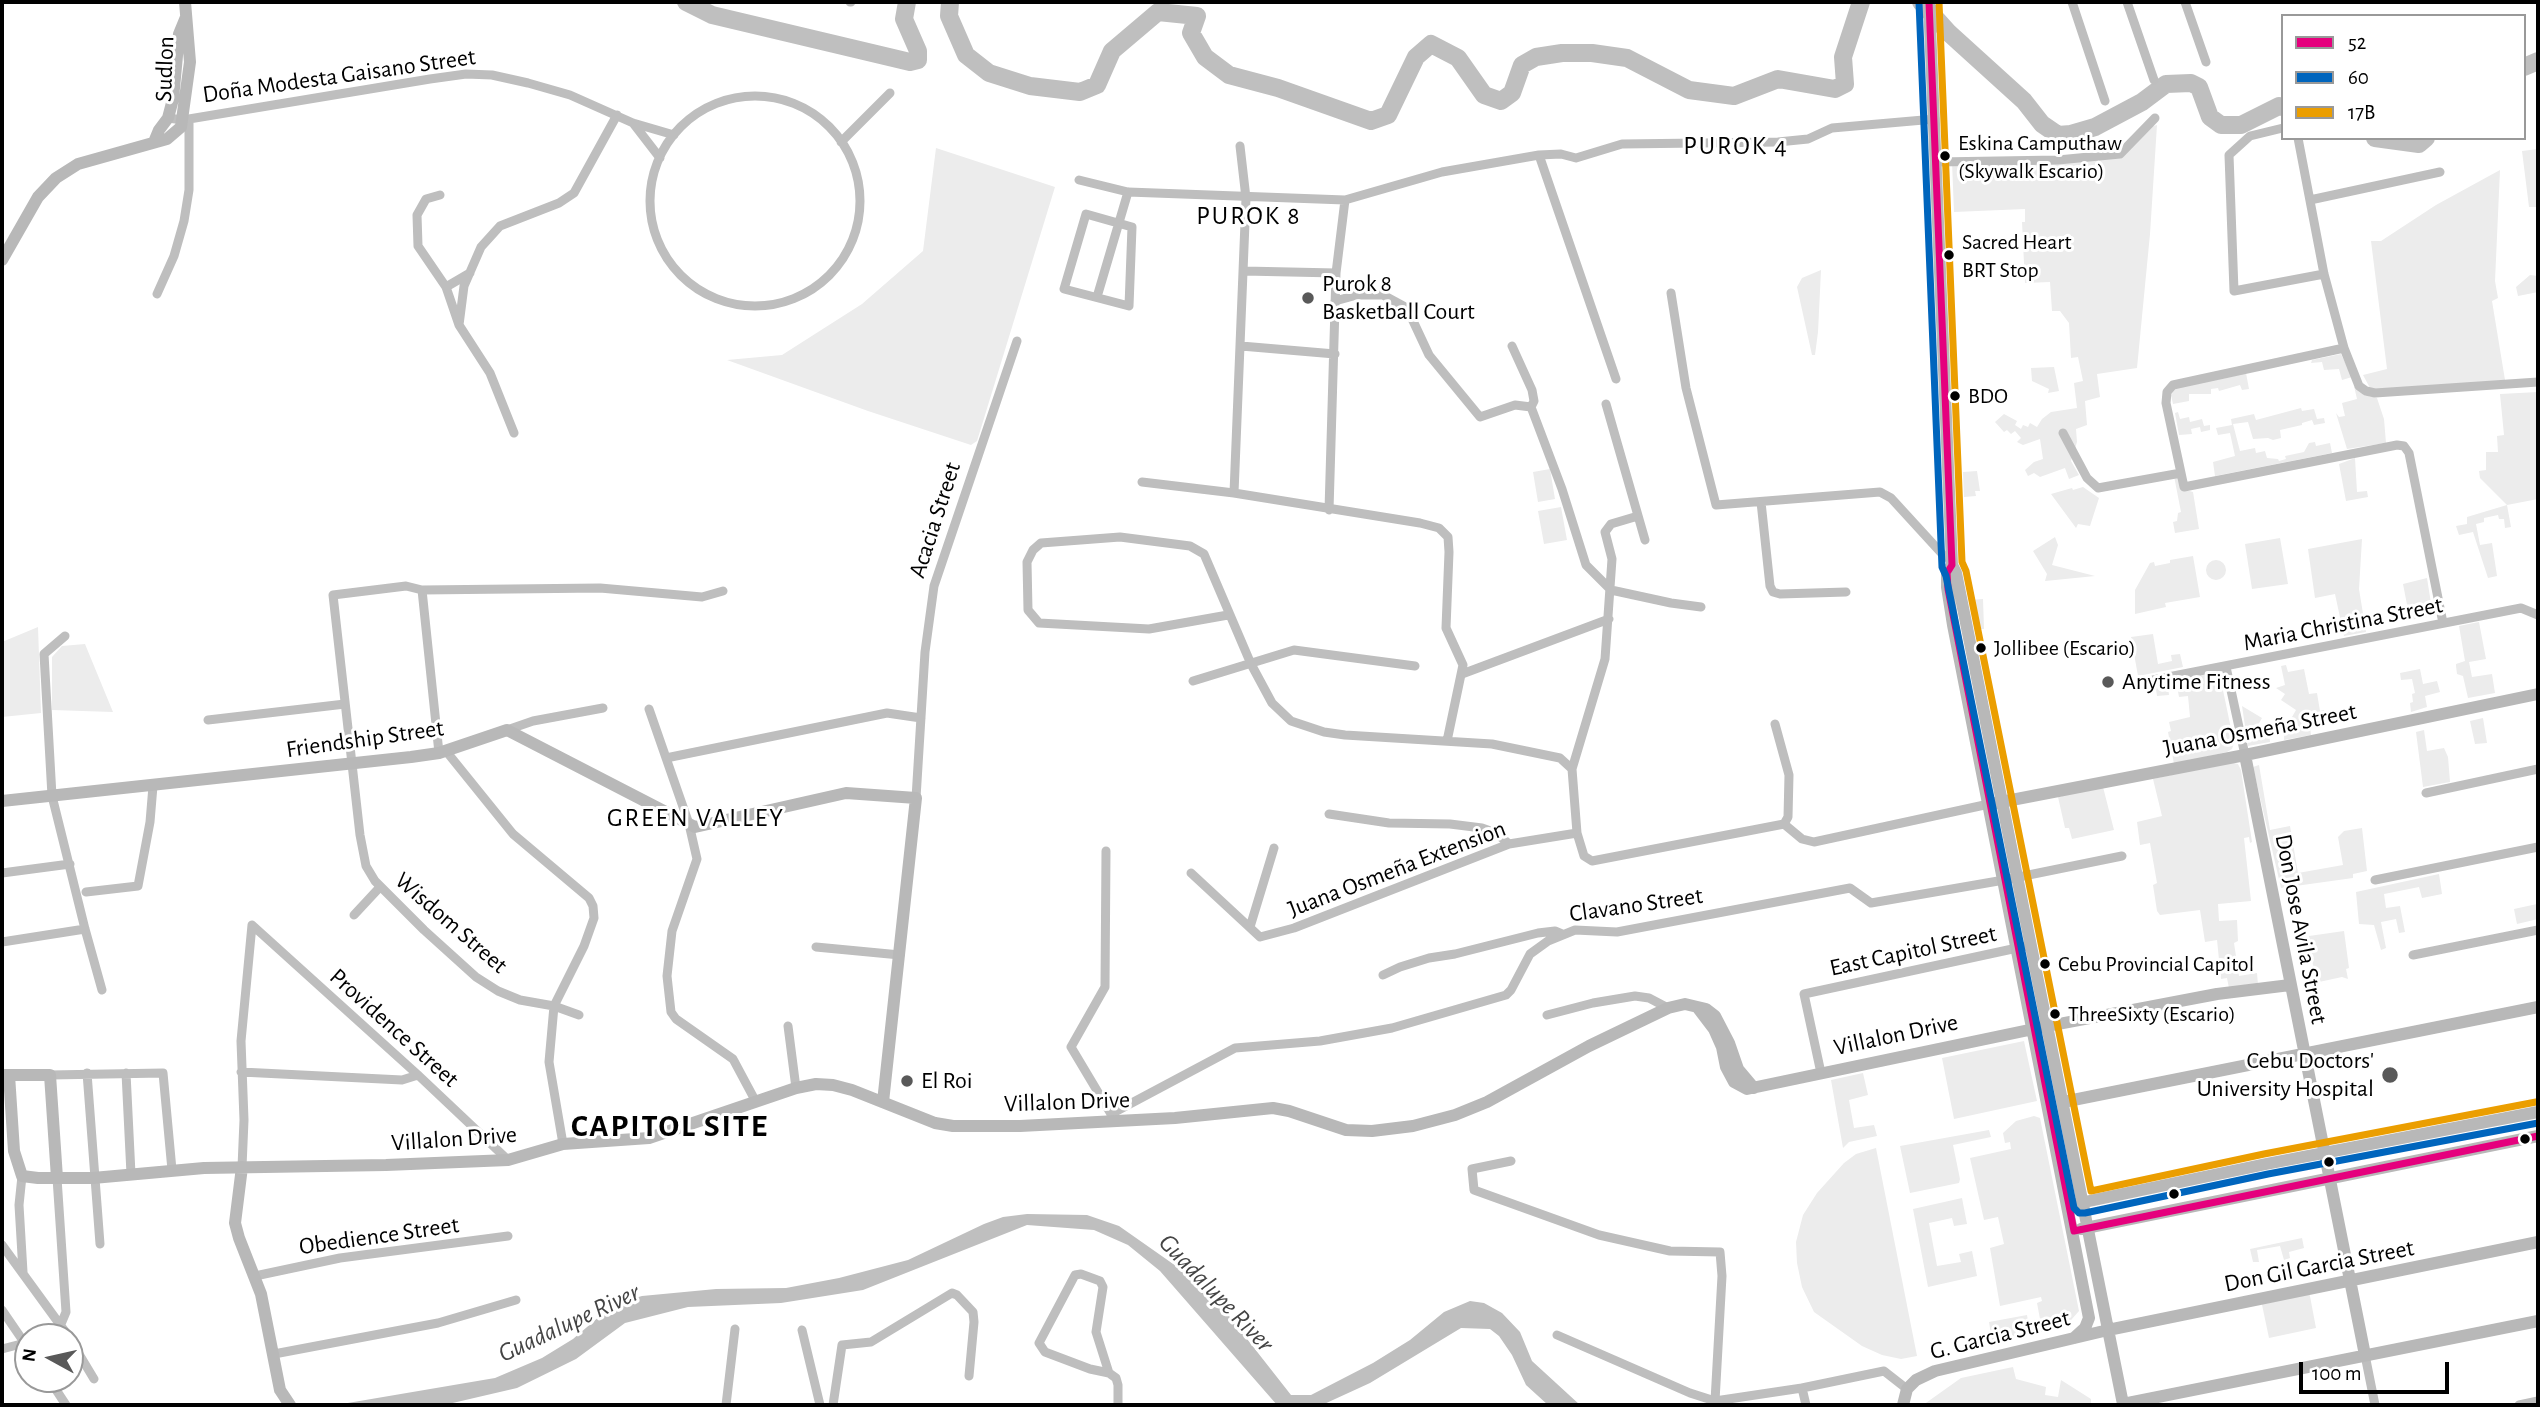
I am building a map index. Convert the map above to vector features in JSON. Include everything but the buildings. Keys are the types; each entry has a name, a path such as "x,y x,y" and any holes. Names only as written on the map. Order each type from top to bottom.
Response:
{"street":[{"name":"Sudlon","path":"154,142 167,139 186,119 190,34 185,2"},
{"path":"1929,2 1952,562 1947,573 1952,618 1996,803 2018,878 2123,1404 2538,1321"},
{"path":"2084,2 2072,4 2105,101"},
{"path":"2127,2 2154,80"},
{"path":"2185,2 2206,62"},
{"name":"Sudlon","path":"154,142 168,118 173,99 179,34 186,16"},
{"name":"Doña Modesta Gaisano Street","path":"168,118 186,119 466,75 492,75 570,95 633,122 674,135"},
{"path":"841,142 890,93"},
{"path":"763,96 788,101 810,112 830,127 841,142 855,171 860,195 858,221 850,245 829,276 809,291 786,302 761,306 736,304 712,297 690,284 666,256 655,232 651,208 652,182 660,158 674,135 692,117 714,105 738,97 763,96"},
{"path":"459,325 461,297 481,247 500,226 559,202 574,193 617,115"},
{"path":"1937,162 2058,160 2120,154 2155,118"},
{"path":"157,295 174,256 184,221 189,190 186,119"},
{"path":"1079,180 1128,192 1345,200 1442,172 1539,155 1560,154 1576,158 1622,144 1778,142 1808,139 1832,128 1935,119"},
{"name":"Doña Modesta Gaisano Street","path":"633,122 660,158"},
{"path":"2281,128 2250,136 2229,155 2234,291 2324,274"},
{"path":"2298,140 2324,274 2344,348 2359,386 2375,393 2538,382"},
{"path":"2,260 38,197 56,178 78,164 154,142"},
{"path":"1234,493 1246,198 1240,146"},
{"path":"1539,155 1616,379"},
{"path":"2310,200 2441,172"},
{"path":"1097,298 1128,192"},
{"path":"440,195 426,199 417,215 418,246 446,287 459,325 490,373 514,433"},
{"path":"1329,510 1336,274 1345,200"},
{"path":"1086,214 1132,227 1129,306 1097,298 1064,289 1086,214"},
{"path":"1244,271 1336,274"},
{"path":"446,287 470,273"},
{"path":"1671,293 1686,388 1714,501 1720,506 1880,492 1891,498 1952,562"},
{"path":"1335,301 1357,295 1383,295 1407,308 1429,355 1480,417 1515,405 1531,407"},
{"name":"Acacia Street","path":"883,1102 916,799 925,652 934,586 1017,341"},
{"path":"1241,345 1335,354"},
{"path":"1511,346 1532,390 1534,401 1531,407 1562,489 1586,565 1611,590 1701,607"},
{"path":"2344,348 2173,385 2167,391 2166,402 2184,487 2397,445 2404,446 2409,453 2443,623"},
{"path":"1606,404 1645,540"},
{"path":"2063,433 2087,478 2098,488 2181,473"},
{"path":"1142,482 1234,493 1439,528 1448,537 1446,628 1462,665 1447,741"},
{"path":"1761,502 1770,586 1773,592 1846,592"},
{"path":"1638,516 1611,524 1605,532 1612,559 1605,659 1572,769 1577,833 1584,856 1592,861 1784,824 1788,817 1789,775 1775,724"},
{"path":"1228,615 1149,629 1039,623 1028,610 1027,562 1033,550 1041,543 1120,537 1190,546 1204,554 1228,615 1272,703 1281,714 1303,727 1345,734 1492,744 1560,758 1572,769"},
{"name":"Wisdom Street","path":"422,590 406,586 333,596 360,835 366,866 380,887 476,977 498,991 520,1000 554,1006 579,1015"},
{"path":"564,1144 549,1062 554,1006 584,946 594,918 593,906 589,898 513,834 443,752 422,590 600,588 702,597 723,591"},
{"name":"Maria Christina Street","path":"2153,680 2521,608 2538,615"},
{"path":"1462,674 1609,619"},
{"path":"65,636 44,654 52,796 102,990"},
{"path":"1193,681 1294,650 1415,666"},
{"name":"Don Jose Avila Street","path":"2226,667 2375,1405"},
{"name":"Juana Osmeña Street","path":"1996,803 2538,694"},
{"path":"208,720 345,704"},
{"path":"507,730 533,721 603,708"},
{"path":"649,709 689,824 697,859 672,931 667,976 671,1012 676,1019 733,1059 756,1102"},
{"path":"666,758 887,713 921,718"},
{"path":"507,730 695,827 846,793 916,799"},
{"name":"Friendship Street","path":"2,801 443,752 507,730"},
{"path":"2426,793 2538,769"},
{"path":"86,892 138,887 150,822 153,786"},
{"path":"1784,824 1802,839 1814,842 1996,803"},
{"path":"1996,803 2004,880 2090,1318 2085,1328 2074,1338"},
{"path":"1329,814 1390,823 1450,824 1482,828 1496,833 1509,845"},
{"name":"Juana Osmeña Extension","path":"1191,873 1234,916 1260,937 1273,935 1509,845 1577,833"},
{"path":"2375,880 2538,847"},
{"path":"1250,927 1274,848"},
{"path":"1106,851 1105,987 1071,1047 1111,1118"},
{"name":"Clavano Street","path":"1111,1118 1235,1048 1321,1041 1392,1028 1506,995 1530,954 1562,934 1576,930 1617,932 1850,888 1871,904 2122,856"},
{"path":"2,873 70,864"},
{"path":"354,915 380,887"},
{"name":"Providence Street","path":"242,1072 241,1041 252,925 508,1160"},
{"path":"2,942 85,929"},
{"path":"2413,955 2538,930"},
{"path":"1383,975 1429,958 1538,933 1555,931 1562,934"},
{"name":"East Capitol Street","path":"1821,1073 1804,994 2031,945"},
{"path":"816,947 900,955"},
{"name":"Villalon Drive","path":"22,1176 93,1178 172,1170 508,1160 564,1144 649,1138 796,1088 816,1084 833,1085 936,1123 953,1126 1111,1118 1175,1118 1273,1108 1358,1132 1413,1126 1455,1115 1487,1102 1589,1046 1668,1008 1685,1004 1711,1011 1729,1043 1738,1069 1754,1088 2048,1026 2217,994 2291,985"},
{"path":"1547,1015 1635,996 1648,998 1668,1008"},
{"path":"2063,1102 2538,1007"},
{"path":"788,1026 796,1088"},
{"path":"290,1405 280,1390 255,1276 235,1223 242,1167 242,1072 402,1080 418,1075"},
{"path":"87,1073 100,1244"},
{"path":"126,1073 131,1174"},
{"path":"23,1274 19,1205 22,1176 14,1151 5,1075 163,1073 172,1170"},
{"path":"50,1075 66,1312 61,1323"},
{"path":"2069,1206 2538,1112"},
{"path":"2074,1231 2538,1136"},
{"path":"1511,1161 1472,1169 1474,1190 1599,1235 1670,1251 1720,1252 1722,1276 1715,1401"},
{"name":"Obedience Street","path":"255,1276 340,1258 508,1236"},
{"name":"Don Gil Garcia Street","path":"2108,1330 2538,1242"},
{"path":"2,1245 60,1323"},
{"path":"1110,1373 1096,1332 1103,1287 1100,1281 1081,1274 1075,1275 1038,1343 1045,1352 1090,1369 1110,1373 1116,1378 1118,1385 1118,1405"},
{"path":"833,1405 842,1345 871,1342 952,1293 973,1312 969,1376"},
{"path":"274,1354 438,1323 516,1300"},
{"path":"2,1310 14,1328"},
{"path":"726,1405 735,1329"},
{"path":"802,1330 820,1405"},
{"name":"G. Garcia Street","path":"1907,1389 1916,1380 1935,1371 2108,1330"},
{"path":"1557,1335 1715,1401 1802,1388 1884,1371 1907,1389 1903,1405"},
{"path":"84,1363 94,1379"},
{"path":"1802,1388 1806,1405"},
{"path":"2519,1405 2538,1401"}],"shaded area":[{"path":"2157,125 2137,368 2097,374 2100,397 2085,401 2087,425 2076,429 2077,442 2071,461 2079,475 2069,479 2065,468 2040,477 2034,473 2028,476 2025,470 2034,462 2043,459 2040,439 2023,445 2017,442 2021,438 2015,431 2011,434 2007,430 2004,432 1995,422 2004,414 2017,421 2015,425 2021,429 2023,425 2028,427 2030,423 2037,427 2051,412 2077,408 2074,383 2083,381 2078,357 2071,358 2069,323 2060,311 2052,311 2050,282 2025,283 2022,222 2025,222 2025,209 1954,212 1952,162 2124,154 2147,128"},
{"path":"936,148 1055,187 977,441 971,445 727,360 782,355 862,304 923,251"},
{"path":"2538,149 2538,207 2529,207 2522,151"},
{"path":"2500,170 2495,281 2498,298 2492,301 2506,386 2383,393 2370,388 2363,375 2387,369 2371,241 2381,241 2436,205"},
{"path":"1821,270 1818,332 1815,355 1812,355 1797,287 1802,278"},
{"path":"2530,275 2538,276 2538,292 2518,296 2516,287"},
{"path":"2341,354 2352,377 2342,380 2339,369 2324,370 2322,362 2311,363 2312,360"},
{"path":"2054,367 2059,391 2048,393 2049,389 2032,381 2031,368"},
{"path":"2246,373 2249,389 2242,390 2240,385 2219,391 2218,388 2211,389 2211,394 2189,394 2189,401 2173,404 2171,395 2177,387"},
{"path":"2354,386 2364,395 2377,398 2384,419 2386,443 2347,449 2336,413 2339,417 2345,416 2342,403 2357,399"},
{"path":"2538,392 2538,499 2507,505 2480,478 2479,471 2486,470 2486,452 2498,452 2497,436 2504,435 2500,394"},
{"path":"2301,408 2302,411 2314,409 2317,419 2324,418 2325,423 2314,425 2312,420 2280,430 2281,438 2273,440 2253,439 2248,422 2233,424 2240,451 2255,448 2256,453 2265,451 2267,458 2279,461 2286,459 2285,456 2304,452 2309,443 2315,442 2316,446 2330,443 2332,453 2215,476 2213,462 2235,456 2230,433 2218,435 2216,428 2232,425 2231,419 2254,414 2256,420"},
{"path":"2178,412 2180,419 2189,417 2190,422 2202,419 2204,426 2210,425 2210,430 2201,432 2200,427 2191,429 2192,434 2179,435 2175,413"},
{"path":"2355,458 2357,492 2367,491 2368,497 2346,501 2339,464"},
{"path":"1550,469 1555,499 1538,502 1533,472"},
{"path":"1977,471 1980,491 1975,491 1976,496 1964,497 1963,472"},
{"path":"2174,476 2178,477 2186,490 2193,492 2199,529 2175,533 2173,522 2177,521 2178,513 2181,512"},
{"path":"2083,487 2099,498 2090,526 2078,524 2076,528 2051,494"},
{"path":"2507,505 2511,527 2505,528 2504,519 2499,519 2498,515 2484,518 2484,522 2476,524 2480,545 2492,543 2497,576 2488,578 2473,532 2459,535 2456,526 2467,524 2467,517"},
{"path":"1561,507 1567,540 1544,544 1538,511"},
{"path":"2055,537 2058,545 2052,565 2095,576 2045,581 2047,574 2033,551"},
{"path":"2280,538 2288,584 2252,589 2245,544"},
{"path":"2362,539 2359,589 2366,632 2344,636 2335,594 2315,598 2308,549"},
{"path":"2193,556 2200,597 2165,603 2166,607 2135,614 2135,590 2150,563 2154,562 2155,566"},
{"path":"2212,560 2220,560 2226,570 2220,580 2212,580 2206,574 2206,566"},
{"path":"2427,578 2433,616 2410,620 2403,584"},
{"path":"1983,599 1984,629 1975,629 1969,600"},
{"path":"2479,622 2486,659 2469,662 2472,677 2492,674 2495,693 2468,698 2463,676 2457,674 2456,666 2465,661 2459,626"},
{"path":"38,627 41,713 2,717 2,642"},
{"path":"2153,634 2158,664 2172,661 2171,655 2180,654 2183,667 2138,676 2131,637"},
{"path":"85,644 113,712 52,710 52,657 62,646"},
{"path":"2286,665 2288,672 2304,669 2309,694 2317,693 2320,711 2324,710 2325,716 2309,719 2311,735 2284,740 2284,731 2296,710 2281,700 2285,694 2276,688 2285,685 2281,666"},
{"path":"2420,669 2423,684 2437,681 2440,692 2425,696 2427,707 2411,712 2410,703 2413,702 2412,694 2415,693 2412,679 2401,680 2400,673"},
{"path":"2219,671 2234,743 2232,749 2174,764 2168,732 2171,731 2169,722 2190,717 2188,696 2179,697 2177,686 2168,687 2169,695 2157,696 2155,683"},
{"path":"2242,706 2262,718 2258,725 2269,731 2270,742 2248,746"},
{"path":"2483,718 2487,743 2475,744 2470,721"},
{"path":"2424,730 2427,751 2444,748 2448,757 2450,782 2423,787 2416,732"},
{"path":"2230,762 2238,764 2241,770 2252,842 2250,843 2249,837 2244,838 2251,901 2218,904 2219,921 2237,920 2238,941 2234,943 2239,976 2257,973 2258,985 2229,988 2227,978 2221,979 2217,940 2205,942 2200,910 2160,915 2157,911 2153,885 2157,883 2150,843 2140,845 2137,822 2162,816 2153,779"},
{"path":"2259,765 2270,830 2290,826 2298,873 2343,865 2338,837 2344,831 2362,828 2367,871 2353,874 2353,878 2281,888 2253,767"},
{"path":"2103,787 2114,830 2072,839 2069,828 2065,828 2058,797"},
{"path":"2439,874 2442,894 2422,898 2419,887 2384,894 2386,908 2400,906 2405,932 2399,933 2396,919 2381,922 2386,948 2381,950 2374,925 2359,924 2356,892"},
{"path":"2537,904 2538,919 2517,924 2514,909"},
{"path":"2344,931 2348,979 2342,977 2319,982 2318,979 2315,980 2309,936"},
{"path":"2024,1041 2037,1101 1954,1119 1942,1058"},
{"path":"1863,1073 1868,1095 1849,1100 1854,1128 1874,1125 1877,1136 1849,1142 1843,1148 1831,1080"},
{"path":"2034,1116 2040,1118 2079,1311 2064,1328 1992,1341 1989,1322 2027,1315 2028,1321 2040,1319 2037,1303 2042,1301 2041,1297 2000,1306 1990,1248 2004,1244 1998,1217 1984,1220 1970,1158 2011,1149 2010,1142 2005,1143 2003,1133 2016,1121"},
{"path":"1989,1130 1991,1137 1953,1145 1959,1183 1910,1193 1900,1146"},
{"path":"1876,1148 1917,1356 1901,1359 1882,1355 1862,1346 1814,1312 1802,1287 1797,1263 1796,1242 1803,1215 1817,1193 1844,1163 1856,1154"},
{"path":"1962,1198 1967,1224 1954,1226 1952,1218 1929,1223 1937,1266 1961,1262 1959,1254 1972,1251 1977,1276 1928,1287 1913,1209"},
{"path":"1027,1214 1087,1215 1119,1226 1176,1266 1229,1316 1291,1395 1311,1395 1373,1363 1410,1340 1444,1312 1470,1301 1484,1303 1502,1313 1520,1332 1532,1361 1580,1405 1548,1405 1526,1385 1512,1355 1499,1336 1490,1329 1461,1328 1370,1383 1322,1405 1277,1405 1160,1271 1128,1245 1094,1230 1027,1225 863,1290 781,1303 688,1307 625,1323 576,1359 517,1388 444,1405 336,1405 495,1378 542,1358 573,1339 614,1304 642,1296 716,1289 786,1288 839,1278 908,1260 984,1224 1003,1217"},
{"path":"2302,1238 2304,1248 2289,1252 2290,1258 2284,1260 2280,1246 2257,1250 2259,1262 2253,1262 2250,1249"},
{"path":"2309,1291 2316,1328 2269,1338 2261,1300"},
{"path":"2013,1367 2016,1379 2046,1387 2045,1395 2058,1397 2061,1380 2091,1399 2091,1405 1923,1405 1961,1378"}],"waterway":[{"path":"686,2 712,15 910,62 918,60 918,51 904,19 907,2"},
{"path":"950,2 949,16 966,55 989,73 1030,86 1080,92 1097,85 1112,51 1158,12 1197,16 1191,33 1205,57 1229,75 1278,88 1371,121 1388,115 1416,57 1431,44 1458,58 1484,95 1501,101 1512,93 1522,65 1536,57 1562,53 1592,53 1627,58 1689,90 1734,96 1778,79 1835,89 1845,84 1843,57 1861,2"},
{"path":"1921,2 1949,33 2024,101 2042,124 2058,135 2095,127 2142,102 2166,84 2191,83 2199,87 2210,117 2221,125 2241,125 2281,106"},
{"path":"2526,66 2538,61"},
{"path":"2390,140 2419,144 2424,140"}],"transit line":[{"name":"60","path":"1919,2 1942,567 1946,576 2074,1208 2079,1213 2085,1213 2268,1174 2538,1123"},
{"name":"52","path":"1929,2 1952,565 1947,573 1948,589 2074,1231 2538,1136"},
{"name":"17B","path":"1939,2 1962,562 1966,571 2091,1191 2264,1154 2536,1102"}],"place":[{"name":"Eskina Camputhaw (Skywalk Escario)","path":"1945,156"},
{"name":"Sacred Heart BRT Stop","path":"1949,255"},
{"name":"Purok 8 Basketball Court","path":"1308,298"},
{"name":"BDO","path":"1955,396"},
{"name":"Jollibee (Escario)","path":"1981,648"},
{"name":"Anytime Fitness","path":"2108,682"},
{"name":"Cebu Provincial Capitol","path":"2045,964"},
{"name":"ThreeSixty (Escario)","path":"2055,1014"},
{"name":"Cebu Doctors' University Hospital","path":"2390,1075"},
{"name":"El Roi","path":"907,1081"}],"district":[{"name":"PUROK 4","path":"1736,146"},
{"name":"PUROK 8","path":"1249,216"},
{"name":"GREEN VALLEY","path":"696,818"},
{"name":"CAPITOL SITE","path":"670,1126"}],"water label":[{"name":"Guadalupe River","path":"1216,1293"},
{"name":"Guadalupe River","path":"569,1323"}]}
